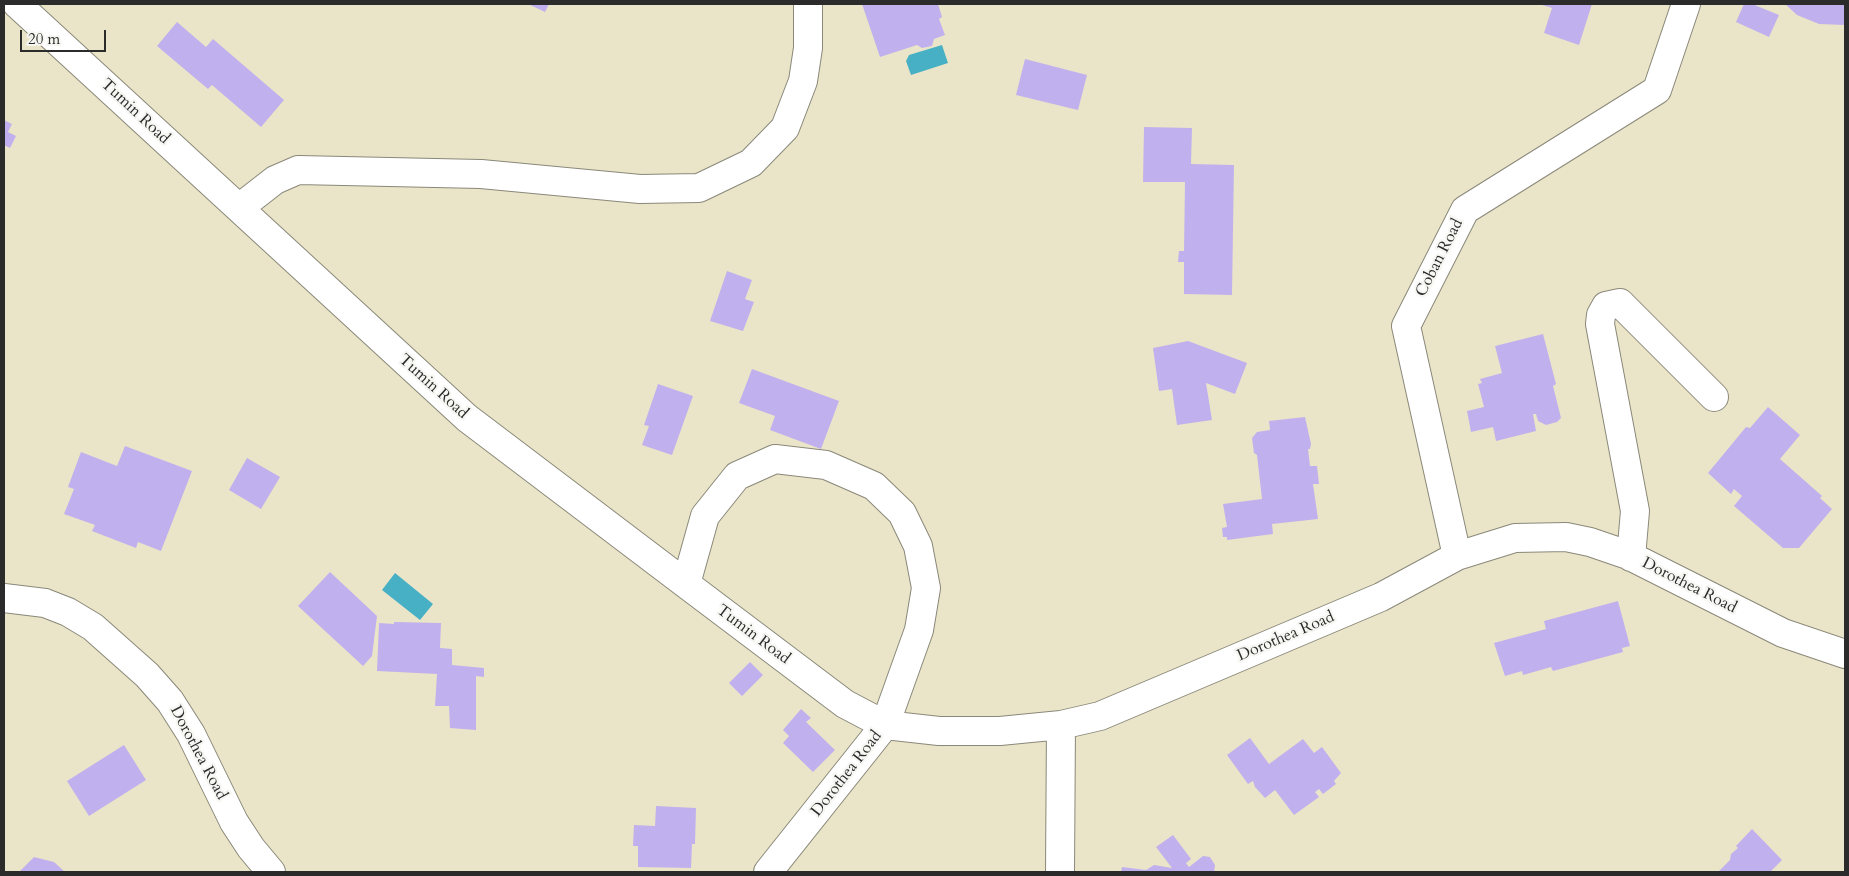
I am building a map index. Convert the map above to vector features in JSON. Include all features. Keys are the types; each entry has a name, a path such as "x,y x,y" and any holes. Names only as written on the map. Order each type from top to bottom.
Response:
{"street":[{"name":"Tumin Road","path":"18,4 467,418 845,704 885,725"},
{"path":"239,208 275,180 298,170 481,174 640,189 699,188 751,163 785,128 803,81 808,48 808,4"},
{"name":"Coban Road","path":"1457,556 1406,326 1465,210 1657,90 1686,4"},
{"path":"1631,557 1635,511 1600,324 1601,315 1606,306 1620,303 1714,397"},
{"path":"686,584 705,516 737,476 775,459 826,465 874,486 902,513 918,546 926,588 919,630 885,725"},
{"name":"Dorothea Road","path":"768,872 885,725 939,731 1000,731 1061,724 1100,716 1372,601 1457,556 1515,538 1566,537 1590,542 1631,557 1783,633 1845,654"},
{"name":"Dorothea Road","path":"4,598 45,603 68,612 93,627 147,675 170,701 191,734 234,822 251,848 271,872"},
{"path":"1060,872 1061,724"}],"water":[{"path":"942,45 948,63 911,75 906,61 909,55"},
{"path":"395,573 433,604 420,620 382,590"}],"building":[{"path":"528,4 549,4 545,12"},
{"path":"862,4 938,4 942,17 939,19 945,35 934,39 932,46 922,48 917,45 880,57"},
{"path":"1539,4 1592,4 1579,45 1544,33 1552,8"},
{"path":"1744,4 1752,4 1779,15 1769,37 1736,22"},
{"path":"1785,4 1845,4 1845,25 1819,24 1797,15"},
{"path":"177,22 206,47 213,39 284,100 261,127 212,85 208,89 157,46"},
{"path":"1025,59 1087,75 1078,110 1016,95"},
{"path":"4,120 12,124 8,132 16,136 10,148 4,145"},
{"path":"1144,127 1192,128 1191,164 1234,165 1232,295 1184,294 1184,262 1178,262 1179,251 1184,251 1185,182 1143,182"},
{"path":"727,271 752,280 745,299 754,302 743,331 710,321"},
{"path":"1543,334 1556,384 1553,386 1561,418 1557,422 1546,425 1538,421 1536,414 1533,414 1536,431 1496,441 1493,427 1471,432 1467,411 1484,407 1478,384 1482,383 1480,379 1502,373 1495,346"},
{"path":"1188,341 1247,363 1235,394 1206,383 1212,420 1177,425 1172,389 1159,391 1153,348"},
{"path":"752,369 839,401 821,449 770,430 775,416 739,403"},
{"path":"658,384 693,396 672,455 642,445 649,426 644,425"},
{"path":"1768,407 1800,435 1780,459 1822,496 1820,498 1832,509 1799,548 1783,548 1734,506 1742,496 1734,489 1731,494 1708,473 1746,427 1750,428"},
{"path":"1305,417 1311,444 1310,449 1308,449 1310,466 1317,466 1319,484 1313,484 1318,519 1272,524 1273,534 1227,540 1227,537 1223,537 1222,528 1227,527 1223,504 1262,499 1257,455 1254,453 1252,438 1257,432 1270,430 1269,421"},
{"path":"125,446 192,471 161,551 138,542 136,548 92,531 95,525 64,514 74,489 68,487 81,452 117,466"},
{"path":"247,458 280,477 261,509 229,490"},
{"path":"330,572 377,616 372,656 363,666 298,606"},
{"path":"1618,601 1630,646 1622,648 1623,652 1553,671 1551,667 1523,675 1522,671 1505,676 1494,643 1546,629 1544,621"},
{"path":"394,622 441,623 440,648 452,649 452,665 484,668 484,677 476,676 476,730 450,728 449,706 435,706 437,674 377,671 379,623 394,624"},
{"path":"750,662 763,675 742,696 729,683"},
{"path":"801,709 811,718 806,722 835,750 813,772 783,743 789,736 783,730"},
{"path":"1250,738 1269,764 1303,739 1314,753 1322,747 1341,773 1334,781 1336,784 1323,794 1319,789 1315,792 1319,797 1294,815 1275,790 1265,798 1255,787 1253,781 1248,784 1227,755"},
{"path":"124,745 146,780 89,816 67,781"},
{"path":"656,806 696,808 695,844 692,844 691,868 638,867 638,846 633,846 634,825 655,826"},
{"path":"1752,829 1782,860 1770,872 1718,872 1730,860 1731,854 1738,848 1736,846"},
{"path":"1173,835 1191,859 1186,863 1189,867 1203,856 1210,857 1215,865 1214,872 1121,872 1122,867 1146,870 1154,865 1172,868 1156,847"},
{"path":"34,857 54,862 65,872 19,872"}]}
